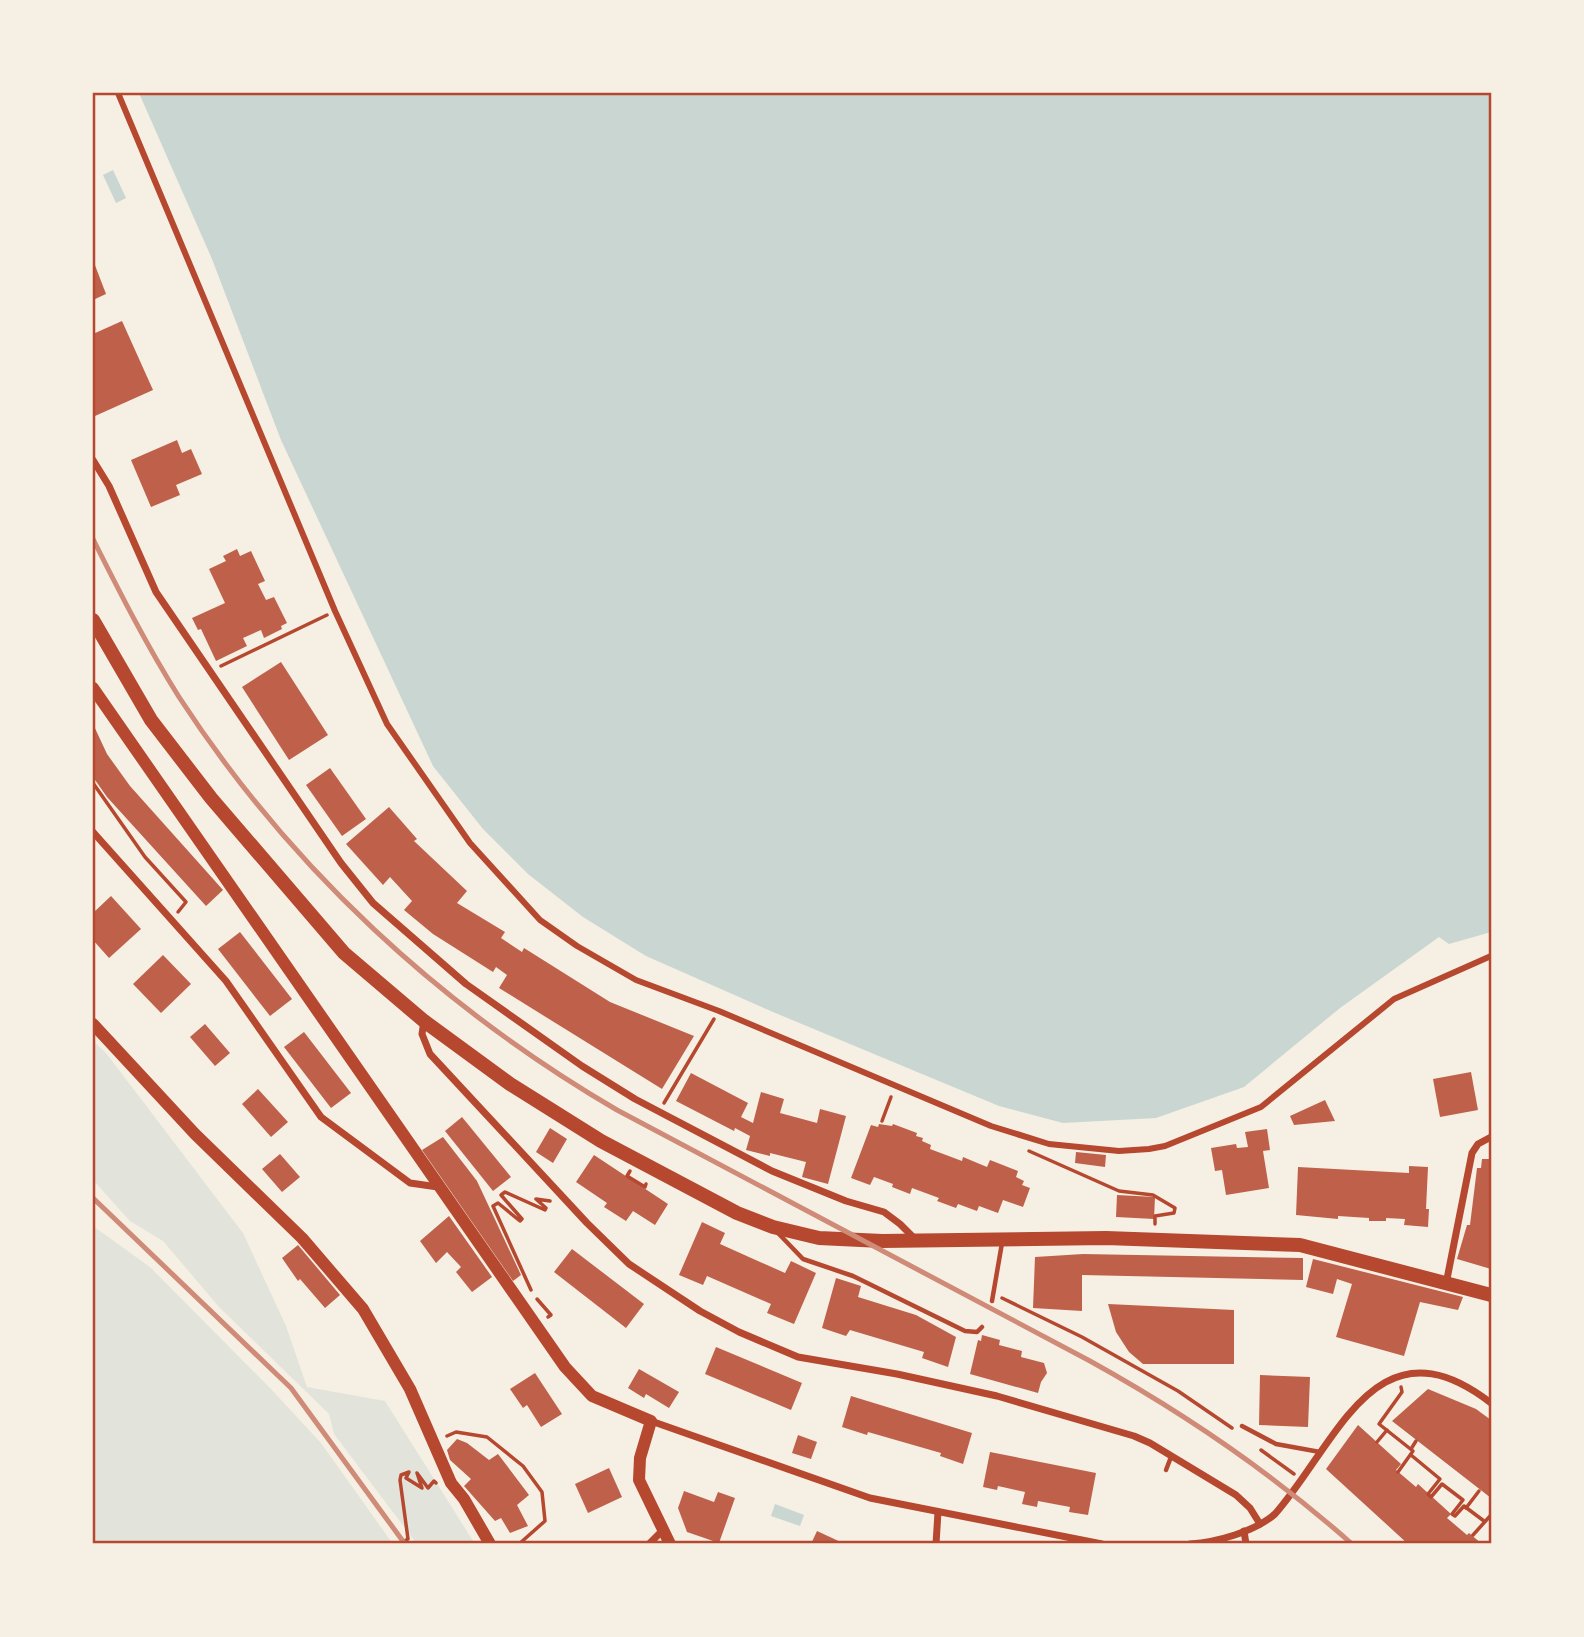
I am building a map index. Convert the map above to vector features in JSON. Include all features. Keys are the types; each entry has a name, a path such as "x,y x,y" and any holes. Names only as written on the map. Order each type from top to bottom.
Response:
{"main road":[{"path":"93,623 151,720 211,798 344,953 424,1021 510,1084 601,1140 737,1213 773,1227 819,1238 917,1241 1154,1240 1300,1245 1491,1295"}],"street":[{"path":"118,93 335,611 387,724 470,843 540,920 577,946 636,980 719,1011 991,1126 1034,1141 1119,1151 1149,1150 1192,1136 1261,1107 1394,999 1491,957"},
{"path":"93,460 109,486 156,592 341,863 373,903 484,998 582,1066 659,1111 772,1171 846,1201 884,1212 917,1241"},
{"path":"93,688 438,1187 565,1367 589,1394 651,1421 847,1491 937,1512 1102,1544"},
{"path":"93,832 226,981 321,1117 410,1183 438,1187"},
{"path":"424,1021 422,1034 430,1054 629,1264 670,1293 739,1332 798,1357 897,1374 997,1396 1134,1436 1236,1495 1250,1508 1260,1524"},
{"path":"93,1024 145,1082 302,1238 343,1284 376,1330 410,1389 451,1483 464,1499 490,1544"},
{"path":"1446,1284 1472,1153 1478,1144 1491,1137"},
{"path":"1190,1544 1244,1531 1260,1524 1279,1510 1353,1407 1365,1394 1380,1384 1400,1377 1432,1374 1447,1377 1474,1390 1491,1403"},
{"path":"651,1421 640,1458 639,1480 670,1544"},
{"path":"936,1544 937,1512"},
{"path":"649,1544 663,1530"},
{"path":"1244,1531 1246,1544"}],"lane":[{"path":"773,1227 803,1259 814,1265 853,1276 965,1331 976,1332 982,1326"},
{"path":"992,1301 1002,1239"},
{"path":"1242,1426 1276,1444 1321,1452"},
{"path":"1166,1470 1171,1456"}],"path":[{"path":"211,671 335,611"},
{"path":"93,783 145,857 186,902 172,919"},
{"path":"659,1111 708,1030"},
{"path":"882,1121 896,1086"},
{"path":"1022,1148 1119,1191 1153,1195 1175,1208 1174,1213 1155,1216 1154,1240"},
{"path":"627,1176 645,1187 646,1184"},
{"path":"536,1326 551,1315 531,1291 493,1206 498,1203 520,1221 522,1219 501,1195 505,1192 544,1210 546,1208 536,1199 569,1203"},
{"path":"994,1294 1082,1337 1178,1391 1237,1432"},
{"path":"1400,1377 1402,1392 1379,1424 1445,1482 1431,1497 1428,1494 1440,1479"},
{"path":"1377,1442 1387,1430"},
{"path":"435,1444 456,1432 487,1437 523,1465 542,1492 545,1521 519,1544"},
{"path":"1398,1472 1416,1441"},
{"path":"1258,1448 1302,1479"},
{"path":"399,1544 408,1539 401,1475 409,1472 406,1478 422,1488 417,1474 428,1488 434,1481 444,1489"},
{"path":"1442,1484 1484,1521"},
{"path":"1463,1500 1452,1514 1455,1516 1479,1491"},
{"path":"1473,1535 1491,1515"}],"shaded area":[{"path":"139,93 1491,93 1491,932 1449,944 1439,937 1340,1008 1244,1087 1156,1118 1063,1123 999,1106 773,1012 646,956 583,917 528,874 483,829 433,766 281,440 212,259"},
{"path":"113,170 126,198 116,203 103,175"},
{"path":"93,1041 106,1053 243,1233 286,1326 307,1387 385,1401 475,1544 417,1544 334,1434 329,1414 219,1307 163,1241 130,1221 93,1180"},
{"path":"93,1226 150,1267 270,1388 321,1443 393,1544 93,1544"},
{"path":"775,1504 804,1515 800,1526 771,1516"}],"building":[{"path":"93,260 106,294 93,300"},
{"path":"122,321 153,390 95,416 93,334"},
{"path":"177,440 182,453 191,449 202,474 176,485 180,495 151,507 131,460"},
{"path":"237,549 240,556 251,551 265,581 258,584 266,600 274,597 287,623 281,626 282,629 264,638 261,630 243,638 247,646 216,661 201,629 198,630 192,618 225,603 209,569 226,561 223,556"},
{"path":"281,662 328,735 289,760 242,687"},
{"path":"93,724 107,754 130,786 223,890 206,906 107,797 93,777"},
{"path":"330,768 366,819 342,836 306,785"},
{"path":"389,807 417,839 414,841 467,891 457,903 505,932 501,938 522,952 524,948 610,1002 694,1036 662,1089 499,988 507,975 496,967 493,972 433,934 404,910 412,901 390,877 383,885 346,844"},
{"path":"111,896 141,929 109,958 93,940 93,913"},
{"path":"240,932 292,999 270,1016 218,949"},
{"path":"163,955 191,984 161,1013 133,984"},
{"path":"205,1024 230,1053 215,1066 190,1037"},
{"path":"304,1032 351,1093 331,1108 284,1047"},
{"path":"1471,1072 1478,1110 1440,1117 1433,1079"},
{"path":"691,1073 748,1103 741,1117 753,1123 761,1092 784,1099 780,1113 817,1123 820,1109 846,1116 828,1184 802,1177 806,1162 746,1150 750,1136 735,1128 734,1131 676,1101"},
{"path":"258,1089 288,1122 271,1137 242,1104"},
{"path":"1325,1100 1335,1121 1294,1125 1290,1116"},
{"path":"462,1117 511,1177 493,1191 445,1131"},
{"path":"879,1124 893,1124 917,1133 916,1136 931,1145 930,1149 962,1161 963,1157 987,1167 990,1160 1018,1171 1016,1177 1024,1181 1022,1185 1030,1188 1023,1207 1003,1200 998,1213 979,1206 977,1211 958,1204 956,1208 937,1201 939,1198 912,1188 910,1194 874,1177 870,1185 851,1178 871,1125 878,1127"},
{"path":"550,1128 567,1139 553,1163 536,1152"},
{"path":"1267,1129 1270,1150 1263,1151 1269,1188 1226,1195 1222,1170 1215,1171 1211,1148 1236,1144 1237,1148 1248,1147 1245,1132"},
{"path":"443,1137 477,1181 521,1275 513,1281 422,1150"},
{"path":"1076,1152 1106,1155 1105,1167 1075,1163"},
{"path":"280,1154 300,1177 282,1192 262,1169"},
{"path":"594,1155 668,1204 655,1225 633,1211 626,1221 604,1207 607,1203 576,1182"},
{"path":"1482,1159 1491,1159 1491,1269 1457,1259 1467,1225 1470,1225 1477,1168 1481,1168"},
{"path":"1409,1166 1428,1167 1428,1227 1404,1225 1405,1219 1369,1221 1369,1218 1338,1216 1338,1219 1296,1215 1298,1167 1409,1173"},
{"path":"1117,1195 1155,1197 1154,1219 1116,1217"},
{"path":"449,1216 492,1277 472,1292 456,1272 461,1267 447,1252 436,1263 420,1241"},
{"path":"702,1222 725,1233 720,1244 785,1273 791,1261 816,1273 794,1324 767,1313 771,1304 707,1276 703,1285 679,1275"},
{"path":"298,1245 340,1295 325,1308 300,1279 298,1281 282,1258"},
{"path":"572,1249 644,1304 626,1328 554,1272"},
{"path":"1083,1254 1303,1258 1303,1280 1082,1275 1082,1311 1033,1308 1035,1257"},
{"path":"1313,1259 1463,1297 1458,1310 1420,1302 1404,1356 1336,1337 1352,1284 1337,1279 1333,1294 1306,1287"},
{"path":"836,1278 861,1286 858,1297 916,1315 956,1337 948,1367 922,1358 924,1352 850,1330 846,1336 822,1328"},
{"path":"1108,1304 1234,1310 1234,1364 1143,1364 1129,1352 1116,1332"},
{"path":"982,1335 1000,1340 999,1345 1022,1351 1021,1357 1044,1363 1047,1373 1038,1393 970,1374 978,1340 981,1341"},
{"path":"716,1347 802,1383 791,1410 705,1374"},
{"path":"639,1369 679,1392 669,1408 646,1394 644,1398 628,1388"},
{"path":"535,1373 562,1414 541,1427 527,1405 523,1408 510,1389"},
{"path":"1260,1375 1310,1377 1308,1427 1259,1425"},
{"path":"1428,1389 1476,1409 1491,1420 1491,1498 1392,1421"},
{"path":"851,1396 972,1433 963,1464 940,1456 941,1453 842,1427"},
{"path":"1358,1425 1401,1464 1396,1470 1416,1487 1418,1484 1451,1514 1447,1518 1482,1544 1408,1544 1326,1469"},
{"path":"798,1435 817,1442 811,1459 792,1453"},
{"path":"457,1439 467,1443 489,1460 498,1454 529,1495 517,1505 528,1526 510,1533 501,1518 495,1521 464,1486 471,1479 450,1460 447,1450"},
{"path":"990,1452 1096,1473 1088,1515 1069,1512 1070,1507 1038,1501 1037,1507 1022,1504 1025,1492 998,1486 997,1490 983,1487"},
{"path":"609,1468 622,1497 588,1513 575,1484"},
{"path":"684,1491 714,1502 718,1492 735,1498 719,1543 687,1532 678,1508"},
{"path":"817,1531 845,1544 811,1544"}],"railway":[{"path":"93,539 167,678 223,760 270,820 320,876 374,929 431,979 490,1026 552,1070 617,1110 1090,1361 1159,1402 1259,1469 1352,1544"},
{"path":"93,1198 291,1388 405,1544"}]}
